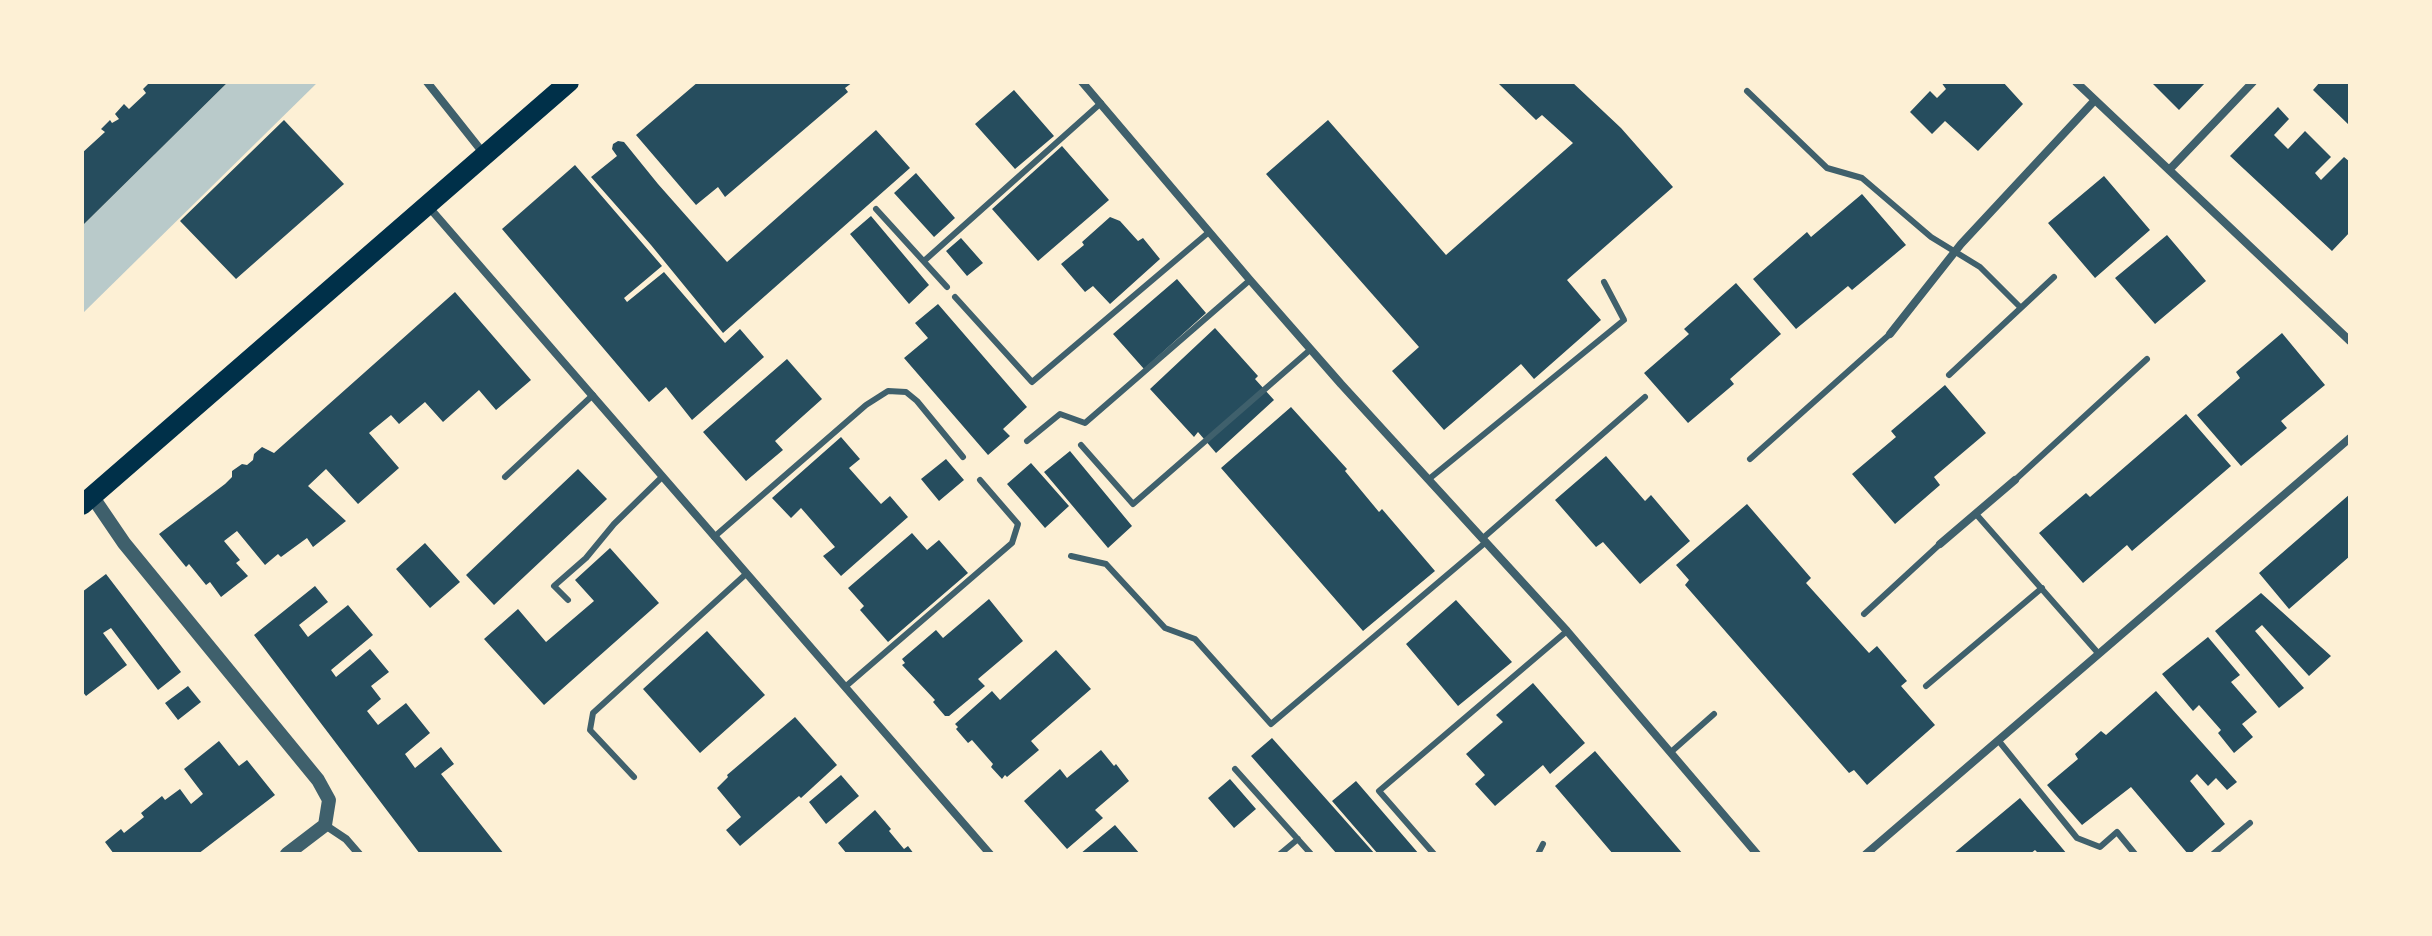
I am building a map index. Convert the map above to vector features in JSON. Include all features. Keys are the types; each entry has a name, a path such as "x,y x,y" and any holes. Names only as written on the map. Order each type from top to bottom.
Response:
{"main road":[{"path":"87,501 569,82"}],"street":[{"path":"427,82 485,155"},
{"path":"1082,82 1250,280 1567,631 1757,854"},
{"path":"2076,82 2350,341"},
{"path":"2169,170 2253,82"},
{"path":"1890,334 1954,252 2095,100"},
{"path":"427,205 990,854"},
{"path":"1866,854 2350,438"},
{"path":"1940,544 2015,480"},
{"path":"87,501 318,780 329,800 325,825 287,854"},
{"path":"325,825 346,839 359,854"}],"lane":[{"path":"1747,91 1827,168 1862,178 1931,237 1980,267 2021,308"},
{"path":"924,261 1101,103"},
{"path":"876,209 947,287"},
{"path":"955,297 1032,382 1209,232"},
{"path":"1949,375 2054,277"},
{"path":"1027,441 1060,414 1085,423 1250,280"},
{"path":"1429,479 1624,320 1604,282"},
{"path":"1750,459 1890,334"},
{"path":"1081,445 1133,504 1311,349"},
{"path":"2015,480 2147,359"},
{"path":"714,537 866,405 888,391 906,392 917,401 963,457"},
{"path":"505,477 593,395"},
{"path":"1071,556 1106,564 1165,628 1195,639 1271,724 1645,397"},
{"path":"568,600 554,586 586,558 614,524 662,477"},
{"path":"845,687 1012,543 1018,524 980,480"},
{"path":"1976,514 2098,653"},
{"path":"1864,614 1940,544"},
{"path":"634,777 590,730 593,713 746,574"},
{"path":"1926,686 2042,588"},
{"path":"1434,854 1379,791 1567,631"},
{"path":"1671,752 1714,714"},
{"path":"1998,740 2077,838 2100,847 2117,832 2135,854"},
{"path":"1235,769 1311,854"},
{"path":"2213,854 2250,823"},
{"path":"1280,854 1298,839"},
{"path":"1538,854 1543,844"}],"shaded area":[{"path":"228,82 318,82 82,314 82,226"}],"building":[{"path":"150,82 228,82 82,226 82,153 105,132 101,129 110,120 112,123 119,119 115,114 124,104 129,109 146,93 143,89"},
{"path":"698,82 853,82 845,88 848,92 725,197 718,187 696,205 636,135"},
{"path":"1500,82 1572,82 1621,128 1673,187 1567,280 1601,320 1534,379 1521,364 1444,430 1392,371 1419,347 1266,174 1328,120 1446,255 1573,143 1542,115 1536,120"},
{"path":"1941,82 2003,82 2023,104 1978,151 1945,121 1932,134 1910,112 1930,91 1937,98 1946,89"},
{"path":"2151,82 2206,82 2179,110"},
{"path":"2320,82 2350,82 2350,126 2313,90"},
{"path":"1014,90 1054,136 1015,169 975,124"},
{"path":"2278,107 2289,119 2274,135 2288,149 2305,131 2331,157 2315,173 2321,180 2344,157 2350,162 2350,232 2332,251 2230,156"},
{"path":"284,120 344,184 236,279 180,221"},
{"path":"876,130 910,168 723,333 591,177 617,156 612,149 613,144 624,142 727,262"},
{"path":"1062,146 1109,200 1038,261 992,209"},
{"path":"575,165 662,266 624,298 627,302 664,272 725,343 740,329 764,357 692,420 666,387 649,402 502,229"},
{"path":"916,173 955,218 934,237 894,193"},
{"path":"2104,176 2150,230 2095,278 2048,223"},
{"path":"1862,194 1906,245 1852,290 1848,286 1796,329 1753,279 1807,232 1811,237"},
{"path":"871,216 929,285 909,304 850,234"},
{"path":"1110,217 1120,221 1138,241 1143,238 1160,259 1110,304 1093,286 1085,292 1061,264"},
{"path":"2167,235 2206,281 2155,324 2115,278"},
{"path":"961,238 983,263 967,276 946,251"},
{"path":"1177,279 1206,313 1144,369 1113,334"},
{"path":"1736,283 1781,334 1730,379 1734,384 1688,423 1644,373 1689,334 1684,329"},
{"path":"455,292 531,380 496,410 479,390 443,422 425,402 399,424 391,415 369,433 399,468 358,504 326,469 308,486 346,521 313,547 307,538 265,565 237,531 224,541 240,560 236,563 248,576 221,597 210,582 206,585 189,564 186,567 159,534 225,484 232,477 232,471 242,464 247,465 262,447 274,453"},
{"path":"938,304 1027,407 1003,429 1010,436 988,455 904,358 928,338 915,323"},
{"path":"1215,328 1258,376 1255,379 1274,400 1216,453 1198,432 1194,437 1150,389"},
{"path":"2282,333 2325,385 2281,421 2287,428 2241,466 2197,415 2240,378 2236,372"},
{"path":"787,359 822,399 775,441 783,450 746,481 703,432"},
{"path":"1945,385 1986,433 1934,477 1940,485 1895,524 1852,474 1896,437 1891,431"},
{"path":"1291,407 1347,469 1345,471 1379,512 1382,509 1435,571 1363,631 1221,468"},
{"path":"2186,414 2231,466 2132,551 2127,545 2083,583 2039,533 2086,493 2090,497"},
{"path":"841,437 860,459 849,468 881,504 890,496 908,517 841,576 823,556 835,547 801,508 791,518 772,498"},
{"path":"1070,451 1132,526 1108,548 1044,472"},
{"path":"1606,456 1645,501 1651,495 1690,541 1640,584 1603,542 1596,547 1555,500"},
{"path":"946,459 964,480 939,501 921,479"},
{"path":"1031,463 1069,506 1045,528 1007,484"},
{"path":"578,469 607,499 494,605 466,575"},
{"path":"2350,494 2350,556 2289,609 2259,573"},
{"path":"1747,504 1811,578 1806,583 1869,653 1877,646 1907,681 1901,686 1935,725 1867,785 1854,770 1849,773 1685,585 1689,580 1676,565"},
{"path":"912,533 927,550 939,540 968,573 888,642 860,610 864,606 848,588"},
{"path":"425,543 460,582 430,608 396,569"},
{"path":"610,548 659,603 544,705 484,639 518,609 546,642 594,601 575,580"},
{"path":"106,574 181,672 158,690 111,628 103,633 127,665 86,696 82,691 82,592"},
{"path":"315,586 328,602 299,625 308,637 348,605 373,635 331,670 336,677 370,649 389,672 371,686 381,699 367,711 378,725 406,703 430,733 405,754 415,768 441,747 454,764 441,774 504,854 420,854 254,635"},
{"path":"2261,593 2331,656 2309,676 2262,625 2255,631 2304,688 2279,708 2215,631"},
{"path":"989,599 1023,641 978,679 985,686 945,716 933,702 935,700 902,665 905,663 902,659 936,630 943,638"},
{"path":"1456,600 1512,662 1458,706 1406,644"},
{"path":"707,631 765,695 700,753 643,689"},
{"path":"2208,637 2240,675 2231,682 2257,712 2242,724 2253,737 2234,753 2218,733 2221,730 2199,705 2193,711 2162,674"},
{"path":"1056,650 1091,689 1031,741 1039,750 1002,779 991,767 993,764 972,740 968,743 955,724 992,691 1000,700"},
{"path":"1533,683 1585,743 1550,774 1543,765 1495,806 1475,784 1485,775 1466,754 1503,722 1496,715"},
{"path":"188,686 201,702 178,720 165,703"},
{"path":"2156,691 2237,782 2227,790 2216,778 2208,786 2197,774 2190,781 2225,824 2190,854 2131,787 2082,825 2047,785 2078,759 2075,754 2101,731 2106,735"},
{"path":"795,717 837,765 740,846 726,830 741,817 717,788 727,775"},
{"path":"1272,738 1375,854 1337,854 1251,756"},
{"path":"219,741 239,766 247,760 275,795 198,854 114,854 105,842 121,829 124,833 144,817 141,813 162,796 165,800 180,789 191,804 203,794 184,769"},
{"path":"1101,750 1129,781 1095,810 1103,818 1067,849 1024,801 1060,769 1067,778"},
{"path":"1595,751 1683,854 1613,854 1555,786"},
{"path":"841,775 859,796 826,824 809,802"},
{"path":"1230,779 1256,809 1234,828 1208,798"},
{"path":"1356,781 1419,854 1378,854 1332,801"},
{"path":"2020,798 2067,854 2039,854 2035,850 2030,854 1953,854"},
{"path":"875,810 904,849 908,846 914,854 847,854 838,843"},
{"path":"1115,825 1140,854 1080,854"}]}
